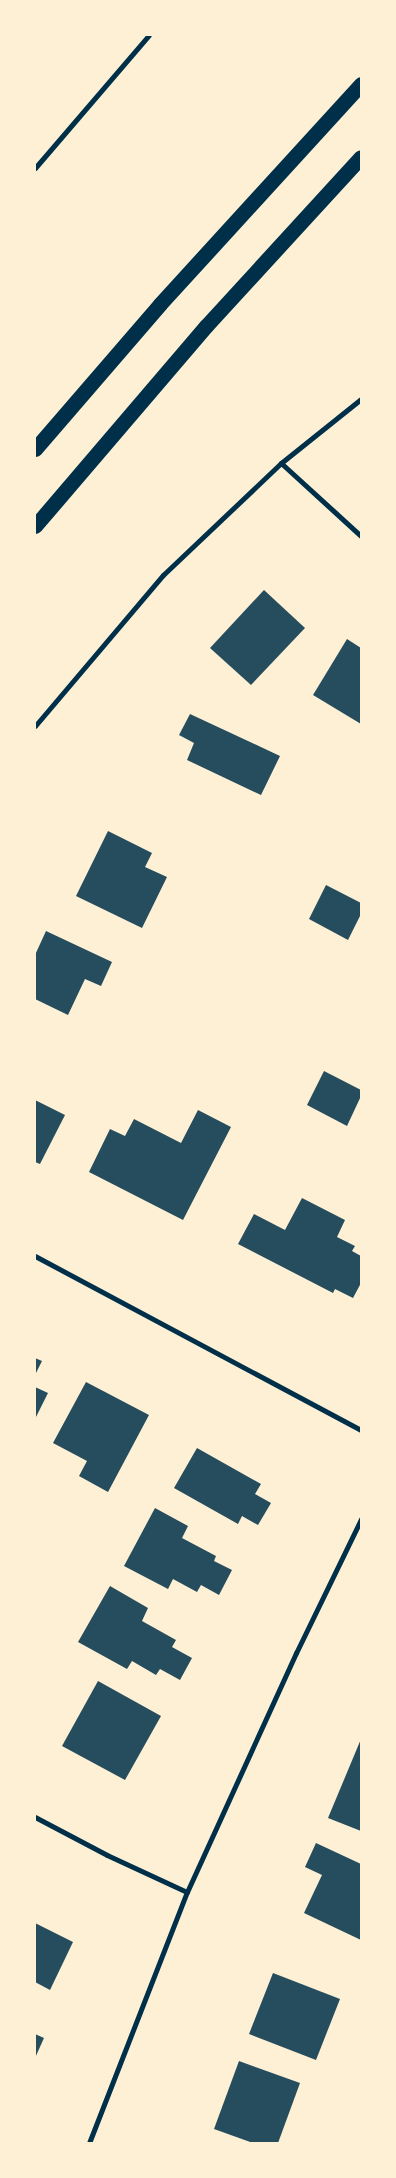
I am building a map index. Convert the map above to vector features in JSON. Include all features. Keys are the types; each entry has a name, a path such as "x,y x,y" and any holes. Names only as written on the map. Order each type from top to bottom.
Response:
{"highway":[{"path":"35,449 172,290 361,84"},
{"path":"35,526 206,326 361,158"}],"street":[{"path":"35,168 149,35"},
{"path":"35,726 163,575 281,463 361,399"},
{"path":"281,463 361,536"},
{"path":"35,1256 361,1430"},
{"path":"88,2143 188,1892 296,1653 361,1519"},
{"path":"35,1817 107,1855 188,1892"}],"building":[{"path":"264,590 305,628 251,685 210,648"},
{"path":"347,639 361,648 361,724 313,695"},
{"path":"190,714 280,756 261,795 187,760 194,743 179,735"},
{"path":"108,831 152,853 145,867 167,877 142,928 76,896"},
{"path":"326,885 361,903 361,914 348,940 309,919"},
{"path":"46,931 112,962 101,986 85,979 68,1015 35,999 35,955"},
{"path":"324,1071 361,1090 361,1096 347,1126 307,1105"},
{"path":"35,1100 65,1115 40,1164 35,1162"},
{"path":"198,1110 231,1127 183,1220 89,1172 110,1129 125,1136 134,1119 181,1143"},
{"path":"302,1198 345,1220 337,1237 355,1246 352,1251 361,1256 361,1283 353,1298 335,1289 333,1293 238,1244 254,1214 285,1230"},
{"path":"35,1358 42,1361 35,1375"},
{"path":"86,1382 149,1415 108,1492 79,1476 87,1461 53,1443"},
{"path":"35,1387 48,1393 35,1419"},
{"path":"197,1448 261,1484 255,1494 271,1503 258,1525 242,1516 238,1524 174,1488"},
{"path":"155,1508 188,1526 182,1538 216,1556 214,1561 232,1570 219,1595 201,1585 197,1592 173,1579 168,1589 124,1566"},
{"path":"110,1586 148,1608 142,1621 176,1640 172,1647 192,1658 180,1680 160,1669 156,1675 132,1661 127,1669 78,1642"},
{"path":"98,1681 161,1716 125,1780 62,1746"},
{"path":"361,1739 361,1831 328,1818"},
{"path":"316,1843 361,1864 361,1940 304,1913 322,1875 305,1867"},
{"path":"35,1923 73,1942 50,1990 35,1982"},
{"path":"273,1973 340,1999 316,2060 249,2034"},
{"path":"35,2034 44,2038 35,2058"},
{"path":"239,2061 300,2083 278,2143 253,2143 214,2129"}]}
